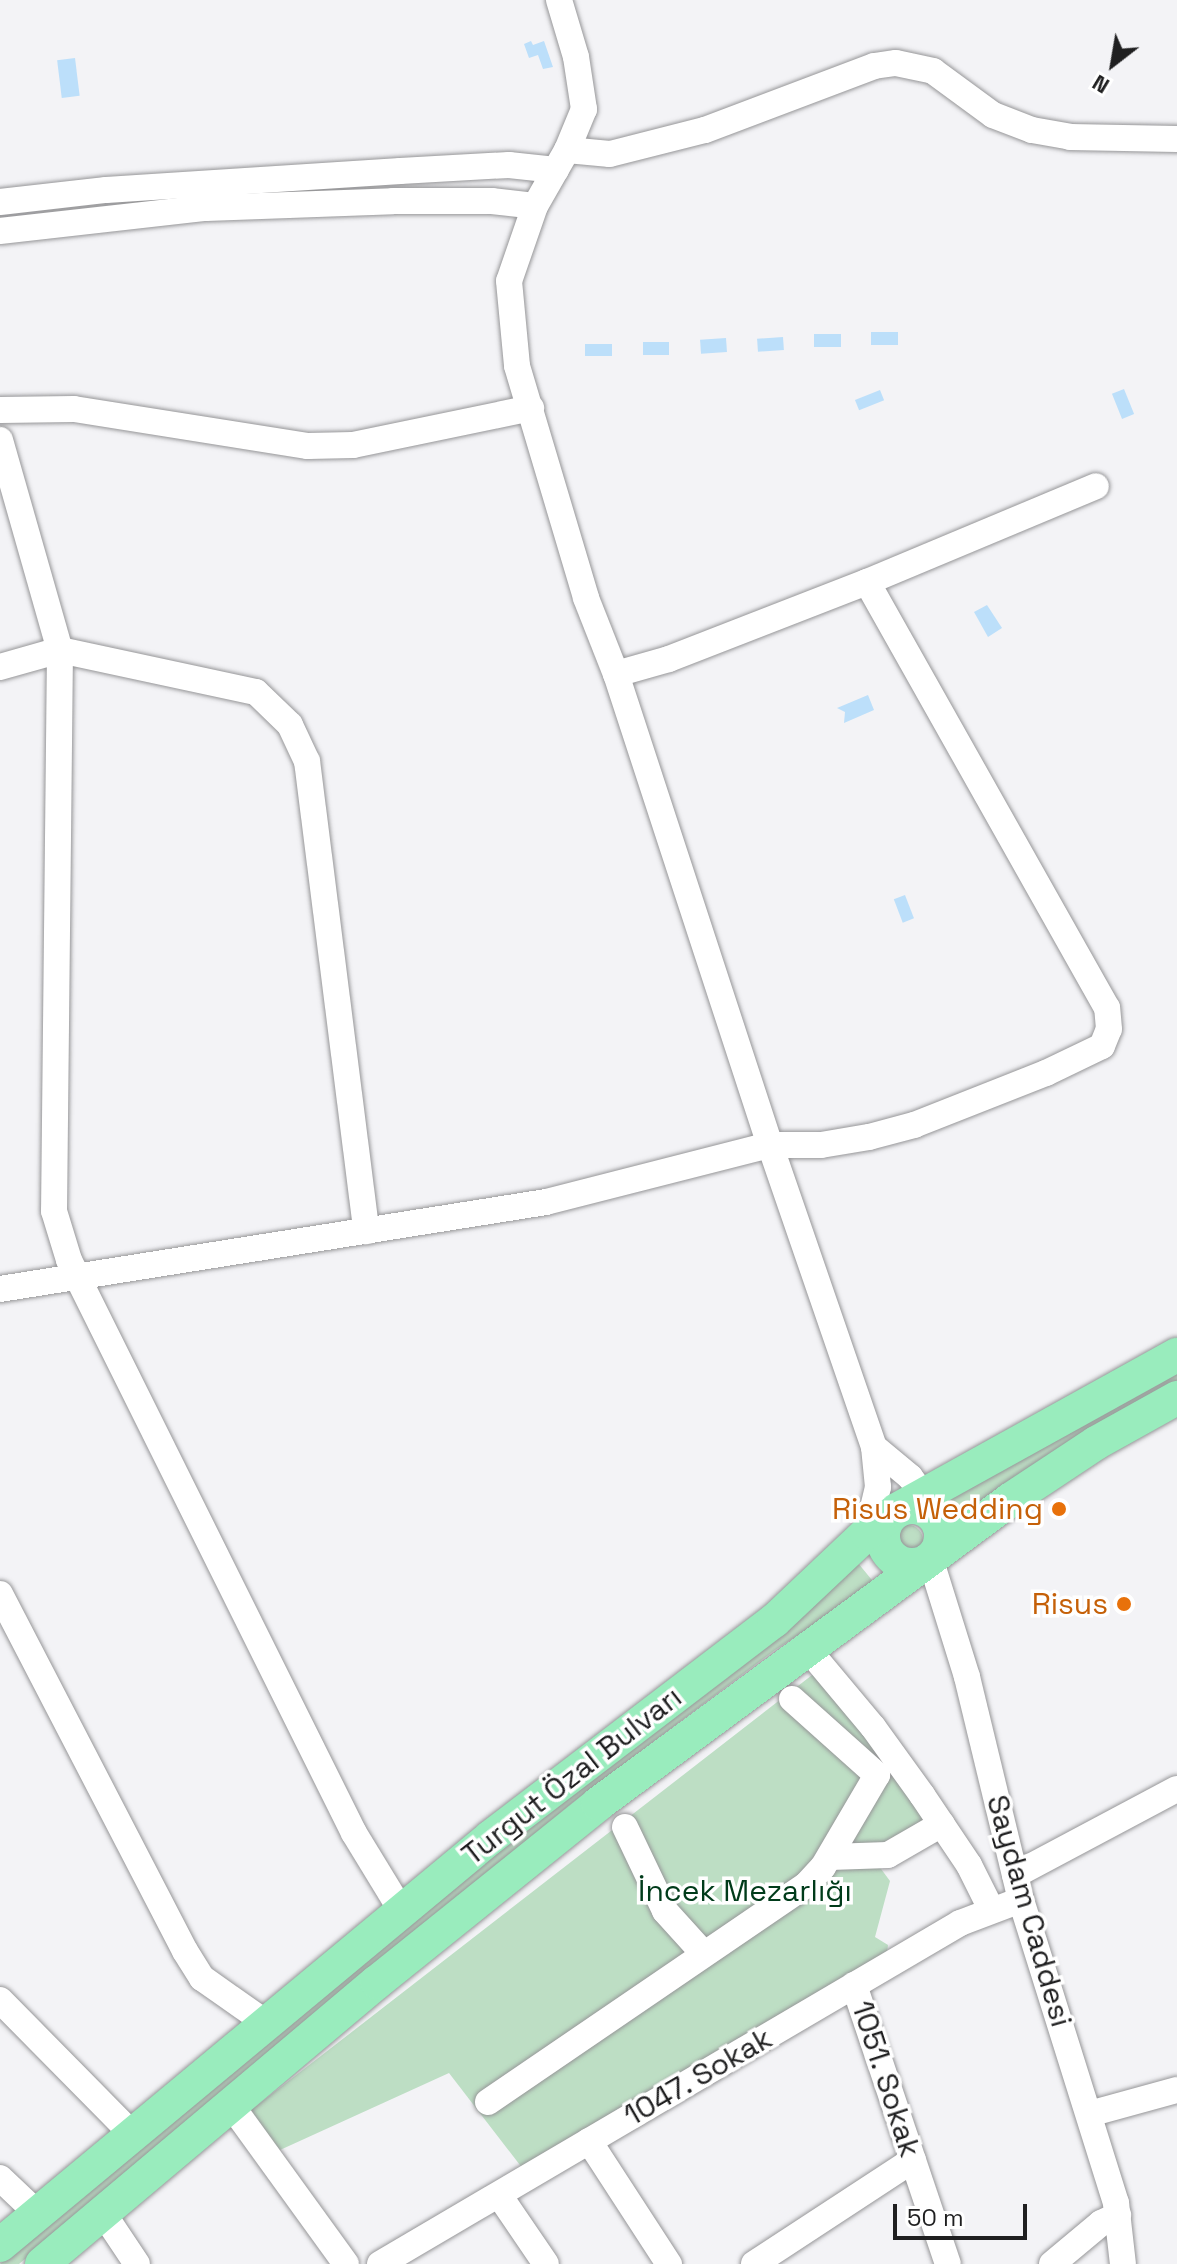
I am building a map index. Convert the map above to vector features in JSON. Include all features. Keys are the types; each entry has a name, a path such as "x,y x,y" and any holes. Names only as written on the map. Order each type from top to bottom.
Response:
{"main road":[{"name":"Turgut Özal Bulvarı","path":"0,2245 401,1910 561,1782 774,1621 867,1533 910,1502 1177,1355"},
{"name":"Turgut Özal Bulvarı","path":"42,2264 586,1813 806,1647 1062,1465 1177,1398"},
{"path":"910,1502 884,1525 882,1535 888,1553 904,1564 922,1563 930,1558"}],"street":[{"path":"559,0 576,57 584,109 561,160 535,206 509,281 517,366 586,598 616,674 770,1145 874,1447 878,1487 867,1533"},
{"path":"0,202 106,190 509,165 610,154 705,130 874,66 896,63 933,71 983,109 1032,130 1070,137 1177,139"},
{"path":"0,231 206,208 393,201 492,201 535,206"},
{"path":"0,410 74,409 308,446 353,445 531,408"},
{"path":"0,440 60,650 54,1211 77,1276 354,1833 401,1910"},
{"path":"616,674 669,659 867,582 1096,486"},
{"path":"0,1289 546,1202 770,1145 846,1142 914,1125 1046,1073 1102,1046 1109,1029 1107,1008 867,582"},
{"path":"0,667 60,650 256,692 269,701 290,725 307,761 366,1231"},
{"path":"874,1447 910,1477 910,1502"},
{"name":"Saydam Caddesi","path":"930,1558 967,1677 1018,1888 1118,2215 1123,2264"},
{"path":"0,1594 185,1951 202,1978 266,2023"},
{"name":"Saydam Caddesi","path":"806,1647 873,1727 942,1824 981,1885 991,1909"},
{"path":"488,2102 807,1884 830,1857 877,1775 792,1699"},
{"name":"1047. Sokak","path":"380,2264 854,1985 991,1909 1018,1888 1177,1789"},
{"path":"830,1857 888,1855 942,1824"},
{"path":"625,1827 665,1911 704,1954"},
{"name":"1051. Sokak","path":"854,1985 948,2264"},
{"path":"0,2000 132,2134"},
{"path":"1089,2114 1177,2090"},
{"path":"231,2105 346,2264"},
{"path":"589,2141 669,2264"},
{"path":"754,2264 913,2160"},
{"path":"0,2178 38,2214"},
{"path":"499,2195 546,2264"},
{"path":"103,2213 137,2264"},
{"path":"1052,2264 1101,2223 1118,2215"}],"green space":[{"path":"1177,1371 1177,1383 965,1522 949,1496"},
{"path":"908,1525 914,1526 922,1534 922,1546 914,1554 908,1555 902,1554 894,1546 893,1540 894,1534 902,1526"},
{"path":"858,1563 876,1585 775,1650 572,1803 19,2264 0,2264 334,1984"},
{"name":"İncek Mezarlığı","path":"816,1672 929,1821 870,1854 890,1881 875,1937 888,1945 886,1960 523,2169 449,2073 280,2150 246,2114"}],"water":[{"path":"531,41 533,45 544,41 553,67 543,69 538,55 529,58 524,44"},
{"path":"75,58 80,96 62,98 57,60"},
{"path":"871,332 898,332 898,345 871,345"},
{"path":"814,334 841,334 841,347 814,347"},
{"path":"783,337 784,350 758,352 757,339"},
{"path":"726,338 727,352 701,354 700,340"},
{"path":"643,342 669,342 669,355 643,355"},
{"path":"585,344 612,344 612,356 585,356"},
{"path":"1124,389 1134,414 1122,419 1112,394"},
{"path":"880,390 884,400 859,410 855,400"},
{"path":"987,605 1002,628 988,637 974,612"},
{"path":"868,695 874,710 844,723 845,712 837,708"},
{"path":"905,895 914,918 903,923 894,899"}],"place":[{"name":"Risus Wedding","path":"1059,1509"},
{"name":"Risus","path":"1124,1604"}]}
